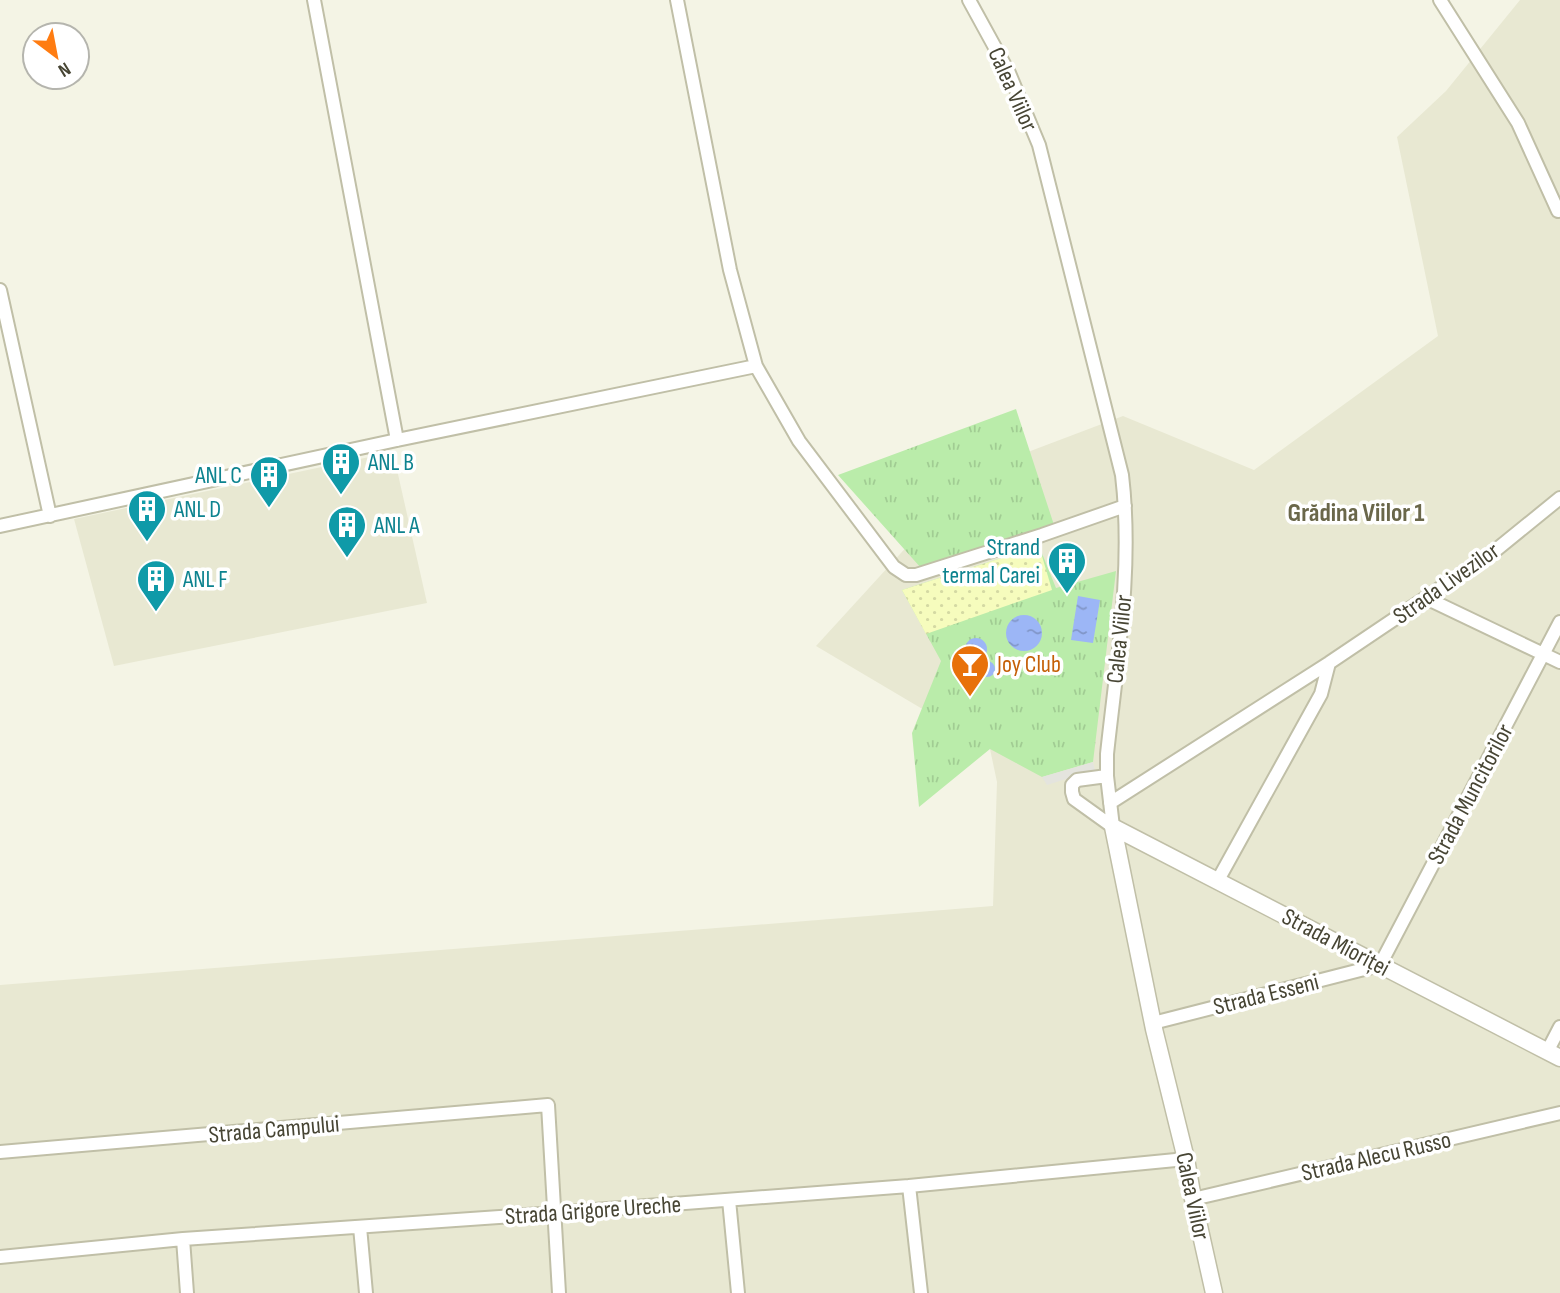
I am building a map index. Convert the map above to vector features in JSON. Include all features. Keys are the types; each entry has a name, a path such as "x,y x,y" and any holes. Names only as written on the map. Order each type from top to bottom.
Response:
{"street":[{"path":"314,0 397,440"},
{"path":"677,0 730,270 756,366 799,441 894,567 906,575 916,575 1125,506"},
{"name":"Calea Viilor","path":"969,0 1009,73 1039,145 1122,475 1126,579 1107,754 1110,803 1153,1023 1186,1159 1214,1293"},
{"path":"1440,0 1518,123 1559,213"},
{"path":"0,290 50,516"},
{"path":"0,526 756,366"},
{"name":"Strada Livezilor","path":"1110,803 1329,663 1491,554 1560,498"},
{"path":"1426,598 1560,663"},
{"name":"Strada Muncitorilor","path":"1380,965 1560,622"},
{"path":"1218,880 1321,694 1329,663"},
{"path":"1107,776 1077,780 1072,785 1072,792 1074,799 1113,827"},
{"name":"Strada Mioriței","path":"1113,827 1554,1055"},
{"name":"Strada Esseni","path":"1153,1023 1380,965"},
{"path":"1554,1055 1560,1027"},
{"name":"Strada Campului","path":"0,1152 548,1105 555,1213"},
{"name":"Strada Alecu Russo","path":"1193,1199 1560,1113"},
{"name":"Strada Grigore Ureche","path":"0,1257 183,1240 909,1186 1186,1159"},
{"path":"909,1186 921,1293"},
{"path":"729,1200 738,1293"},
{"path":"555,1213 559,1293"},
{"path":"360,1227 366,1293"},
{"path":"183,1240 187,1293"}],"shaded area":[{"path":"1520,0 1560,0 1560,1293 0,1293 0,985 993,906 997,782 990,749 816,646 975,472 1123,416 1254,470 1438,336 1397,137 1446,91"},
{"path":"393,452 427,603 114,666 74,519"},
{"path":"1093,762 1095,770 1047,785 1042,777"}],"green space":[{"path":"1016,409 1054,525 921,568 838,475"},
{"name":"Strand termal Carei","path":"1039,546 1056,588 1116,571 1093,762 1042,777 990,749 919,807 912,733 941,661 902,590"}],"sand":[{"path":"1039,546 1052,590 926,634 902,590"}],"water":[{"path":"1078,596 1100,600 1093,643 1071,640"},
{"path":"1024,615 1037,620 1042,633 1037,646 1024,651 1011,646 1006,633 1011,620"},
{"path":"976,638 984,641 987,649 984,657 976,660 968,657 965,649 968,641"},
{"path":"987,661 995,669 987,677 979,669"}],"place":[{"name":"ANL B","path":"341,496"},
{"name":"ANL C","path":"269,509"},
{"name":"ANL D","path":"147,543"},
{"name":"ANL A","path":"347,559"},
{"name":"Strand termal Carei","path":"1067,595"},
{"name":"ANL F","path":"156,613"},
{"name":"Joy Club","path":"970,698"}],"district":[{"name":"Grădina Viilor 1","path":"1356,512"}]}
